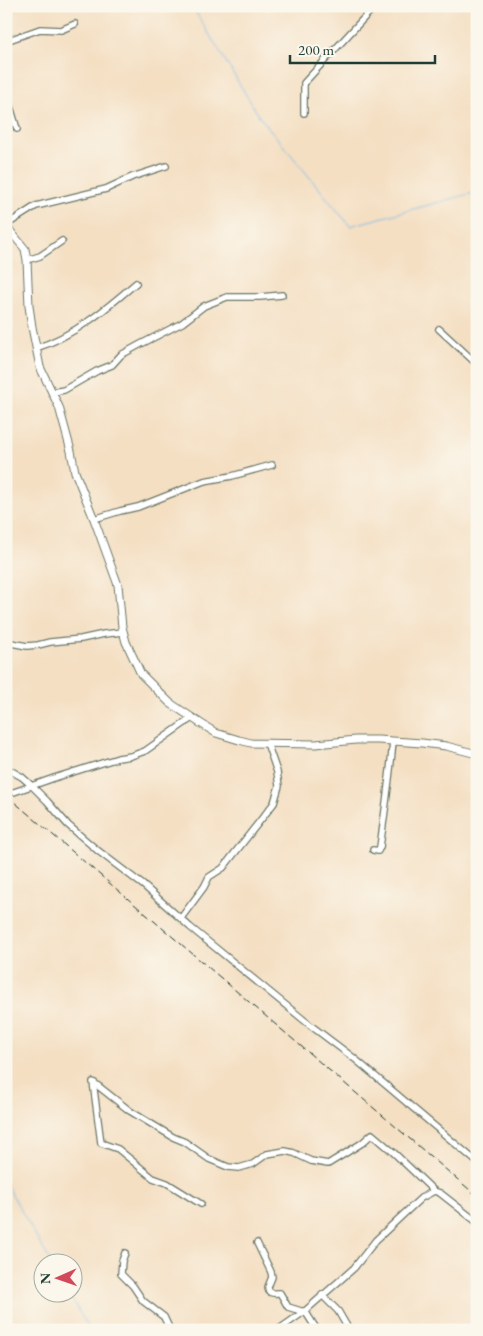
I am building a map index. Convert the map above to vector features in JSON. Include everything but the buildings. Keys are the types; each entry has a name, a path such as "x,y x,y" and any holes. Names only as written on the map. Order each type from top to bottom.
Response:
{"street":[{"path":"304,113 304,83 375,6"},
{"path":"6,41 40,29 61,30 75,24"},
{"path":"6,93 17,129"},
{"path":"166,166 132,177 106,189 36,206 6,226 24,249 27,260 30,306 40,367 59,407 71,451 74,472 94,519 118,585 123,632 132,657 141,674 170,703 216,733 228,737 251,743 316,744 356,740 393,741 446,746 477,754"},
{"path":"27,260 40,256 62,241"},
{"path":"36,348 52,343 67,335 109,306 136,283"},
{"path":"52,392 64,390 112,365 121,355 182,323 204,306 227,297 282,295"},
{"path":"439,328 477,364"},
{"path":"94,519 138,508 204,481 272,466"},
{"path":"6,642 27,646 81,640 104,634 123,632"},
{"path":"14,792 145,751 192,718"},
{"path":"373,850 378,852 380,847 393,741"},
{"path":"181,918 188,906 204,887 209,877 223,868 274,803 279,786 266,743"},
{"path":"6,768 22,777 32,786 68,825 97,850 143,885 303,1020 355,1059 477,1162"},
{"path":"201,1204 166,1183 152,1178 118,1149 101,1143 94,1082 130,1111 173,1137 185,1142 209,1159 228,1168 239,1168 253,1164 267,1154 285,1151 312,1161 328,1164 362,1143 372,1134 434,1191 440,1192 477,1222"},
{"path":"278,1330 305,1311 354,1268 376,1240 421,1198 434,1191"},
{"path":"257,1243 272,1272 268,1287 269,1292 280,1293 288,1307 305,1311"},
{"path":"125,1253 121,1274 133,1286 142,1302 164,1317 170,1330"},
{"path":"322,1295 338,1311 350,1330"},
{"path":"305,1311 317,1330"}],"waterway":[{"path":"192,6 259,116 350,226 477,192"},
{"path":"6,1184 46,1254"},
{"path":"75,1304 90,1330"}],"tunnel":[{"path":"6,794 14,792"}],"railway":[{"path":"6,795 477,1196"}]}
